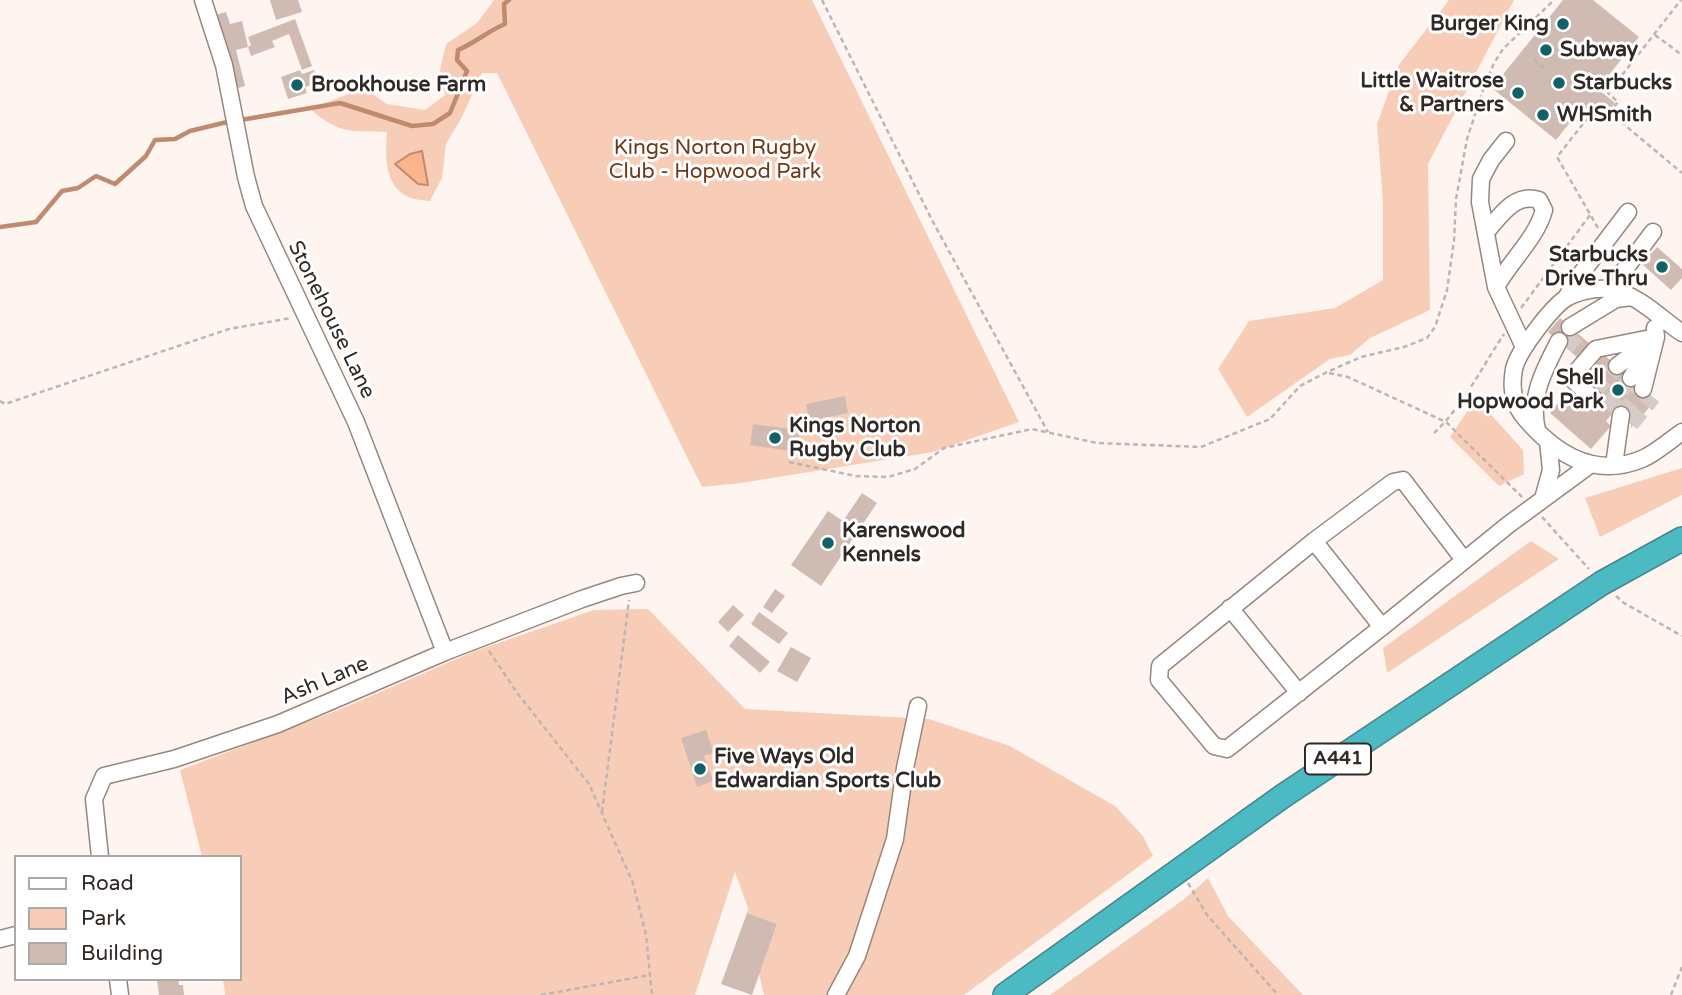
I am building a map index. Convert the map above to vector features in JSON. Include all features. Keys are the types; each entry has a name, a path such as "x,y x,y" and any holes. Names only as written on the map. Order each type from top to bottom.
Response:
{"highway":[{"name":"A441","path":"1005,995 1596,576 1682,539"}],"street":[{"name":"Stonehouse Lane","path":"203,0 224,65 254,206 356,422 445,652"},
{"path":"1506,141 1481,179 1480,202 1496,287 1524,347"},
{"path":"1486,232 1514,202 1522,198 1539,200 1544,210 1540,223 1505,270 1496,287"},
{"path":"1628,212 1566,298 1524,347 1514,368 1514,400 1519,411 1542,436 1564,455 1578,462 1614,465 1644,458 1682,432"},
{"path":"1626,294 1622,273 1653,232"},
{"path":"1566,298 1602,288 1626,294 1682,333"},
{"path":"1574,330 1600,307 1626,294"},
{"path":"1642,388 1656,337 1653,312"},
{"path":"1617,366 1656,337"},
{"path":"1593,396 1571,378 1596,349 1656,337"},
{"path":"1538,503 1551,470 1533,414 1541,377 1563,344"},
{"path":"1614,465 1620,423"},
{"path":"1464,560 1403,480 1393,482 1314,541 1160,666 1159,680 1214,746 1227,749 1464,560 1591,464"},
{"path":"1314,541 1382,627"},
{"name":"Ash Lane","path":"98,855 94,799 104,776 174,759 278,724 445,652 582,599 636,583"},
{"path":"1230,608 1299,693"},
{"path":"836,995 857,956 895,839 905,768 918,706"}],"path":[{"path":"822,0 933,222 1048,432"},
{"path":"789,462 856,476 888,477 915,469 944,449 1032,429 1097,443 1201,447 1270,419 1300,386 1325,373 1361,357 1427,338 1435,327 1447,290 1454,241 1456,199 1467,139 1484,87 1503,50 1554,0"},
{"path":"1606,241 1557,157 1590,115 1601,123 1618,102 1608,93 1681,0"},
{"path":"1655,35 1682,55"},
{"path":"1534,60 1548,71"},
{"path":"1609,112 1682,173"},
{"path":"0,401 5,404 229,329 293,317 305,312"},
{"path":"1325,373 1348,377 1446,422 1538,503 1596,576 1624,603 1682,636"},
{"path":"1434,433 1446,422"},
{"path":"602,815 628,604 636,583"},
{"path":"482,638 518,694 589,784 633,883 646,935 652,995"},
{"path":"1181,871 1207,915 1278,995"},
{"path":"1671,995 1682,967"},
{"path":"541,995 650,975"}],"green space":[{"name":"Kings Norton Rugby Club - Hopwood Park","path":"494,0 812,0 1019,422 933,452 702,487 497,73 482,73 446,144 442,178 430,201 408,197 394,185 386,160 387,132 346,130 329,123 310,109 364,88 387,104 425,110 445,95 440,70 446,44 477,23"},
{"path":"1449,0 1514,0 1428,164 1430,310 1370,338 1350,355 1330,359 1247,417 1218,369 1249,321 1335,308 1383,280 1383,202 1377,124 1398,66"},
{"path":"1476,398 1523,450 1524,474 1499,486 1450,437"},
{"path":"1682,468 1682,495 1600,537 1585,498"},
{"path":"1531,541 1559,559 1387,673 1383,648"},
{"name":"Five Ways Old Edwardian Sports Club","path":"648,609 745,709 929,719 1010,746 1115,806 1143,836 1153,856 964,995 764,995 759,974 777,924 747,913 748,908 735,872 695,995 225,995 223,981 242,981 242,855 201,855 180,770 336,711 475,651 594,610"},
{"path":"1208,878 1228,916 1303,995 1050,995 1183,900"}],"shaded area":[{"path":"422,151 428,185 418,184 395,164 410,154"}],"building":[{"path":"270,0 298,0 302,12 276,20"},
{"path":"1563,0 1593,0 1639,37 1598,89 1615,103 1601,120 1583,106 1556,140 1492,88"},
{"path":"226,12 230,24 242,21 248,47 236,50 245,86 235,89 215,15"},
{"path":"295,19 312,66 302,70 289,34 272,41 275,47 251,56 248,47 251,45 248,37"},
{"name":"Brookhouse Farm","path":"300,70 302,74 314,70 318,83 305,87 307,93 288,99 281,77"},
{"name":"Starbucks Drive Thru","path":"1657,247 1682,269 1682,278 1671,290 1642,264"},
{"path":"1560,318 1590,344 1578,358 1548,332"},
{"name":"Shell Hopwood Park","path":"1602,353 1656,400 1631,428 1631,424 1615,410 1606,421 1611,426 1591,449 1550,413 1569,390 1589,406 1598,396 1580,380"},
{"path":"845,396 848,413 809,421 806,404"},
{"name":"Kings Norton Rugby Club","path":"753,424 800,430 797,452 750,445"},
{"name":"Karenswood Kennels","path":"862,493 877,503 821,586 791,565 828,511 843,521"},
{"path":"775,589 785,596 772,613 763,607"},
{"path":"733,605 744,615 728,632 718,622"},
{"path":"759,612 788,633 779,644 751,624"},
{"path":"738,635 770,662 760,673 729,646"},
{"path":"791,647 811,658 797,682 777,671"},
{"name":"Five Ways Old Edwardian Sports Club","path":"706,730 714,753 704,756 713,781 697,787 681,738"},
{"path":"747,913 777,924 752,995 721,984"},
{"path":"157,981 178,981 179,985 183,985 184,995 159,995"}],"waterway":[{"path":"0,227 36,222 62,191 78,188 96,176 115,184 146,156 155,140 175,139 190,131 223,123 340,103 412,126 433,124 450,113 467,71 457,60 458,50 505,24 504,4 509,0"}],"tunnel":[{"path":"1566,347 1578,334"},
{"path":"1594,392 1617,366"},
{"path":"1606,409 1631,378"},
{"path":"1621,415 1643,389"},
{"path":"1631,424 1653,397"}],"place":[{"name":"Burger King","path":"1563,24"},
{"name":"Subway","path":"1546,50"},
{"name":"Starbucks","path":"1559,83"},
{"name":"Brookhouse Farm","path":"297,85"},
{"name":"Little Waitrose & Partners","path":"1518,93"},
{"name":"WHSmith","path":"1543,115"},
{"name":"Starbucks Drive Thru","path":"1662,267"},
{"name":"Shell Hopwood Park","path":"1618,390"},
{"name":"Kings Norton Rugby Club","path":"775,438"},
{"name":"Karenswood Kennels","path":"828,543"},
{"name":"Five Ways Old Edwardian Sports Club","path":"700,769"}]}
